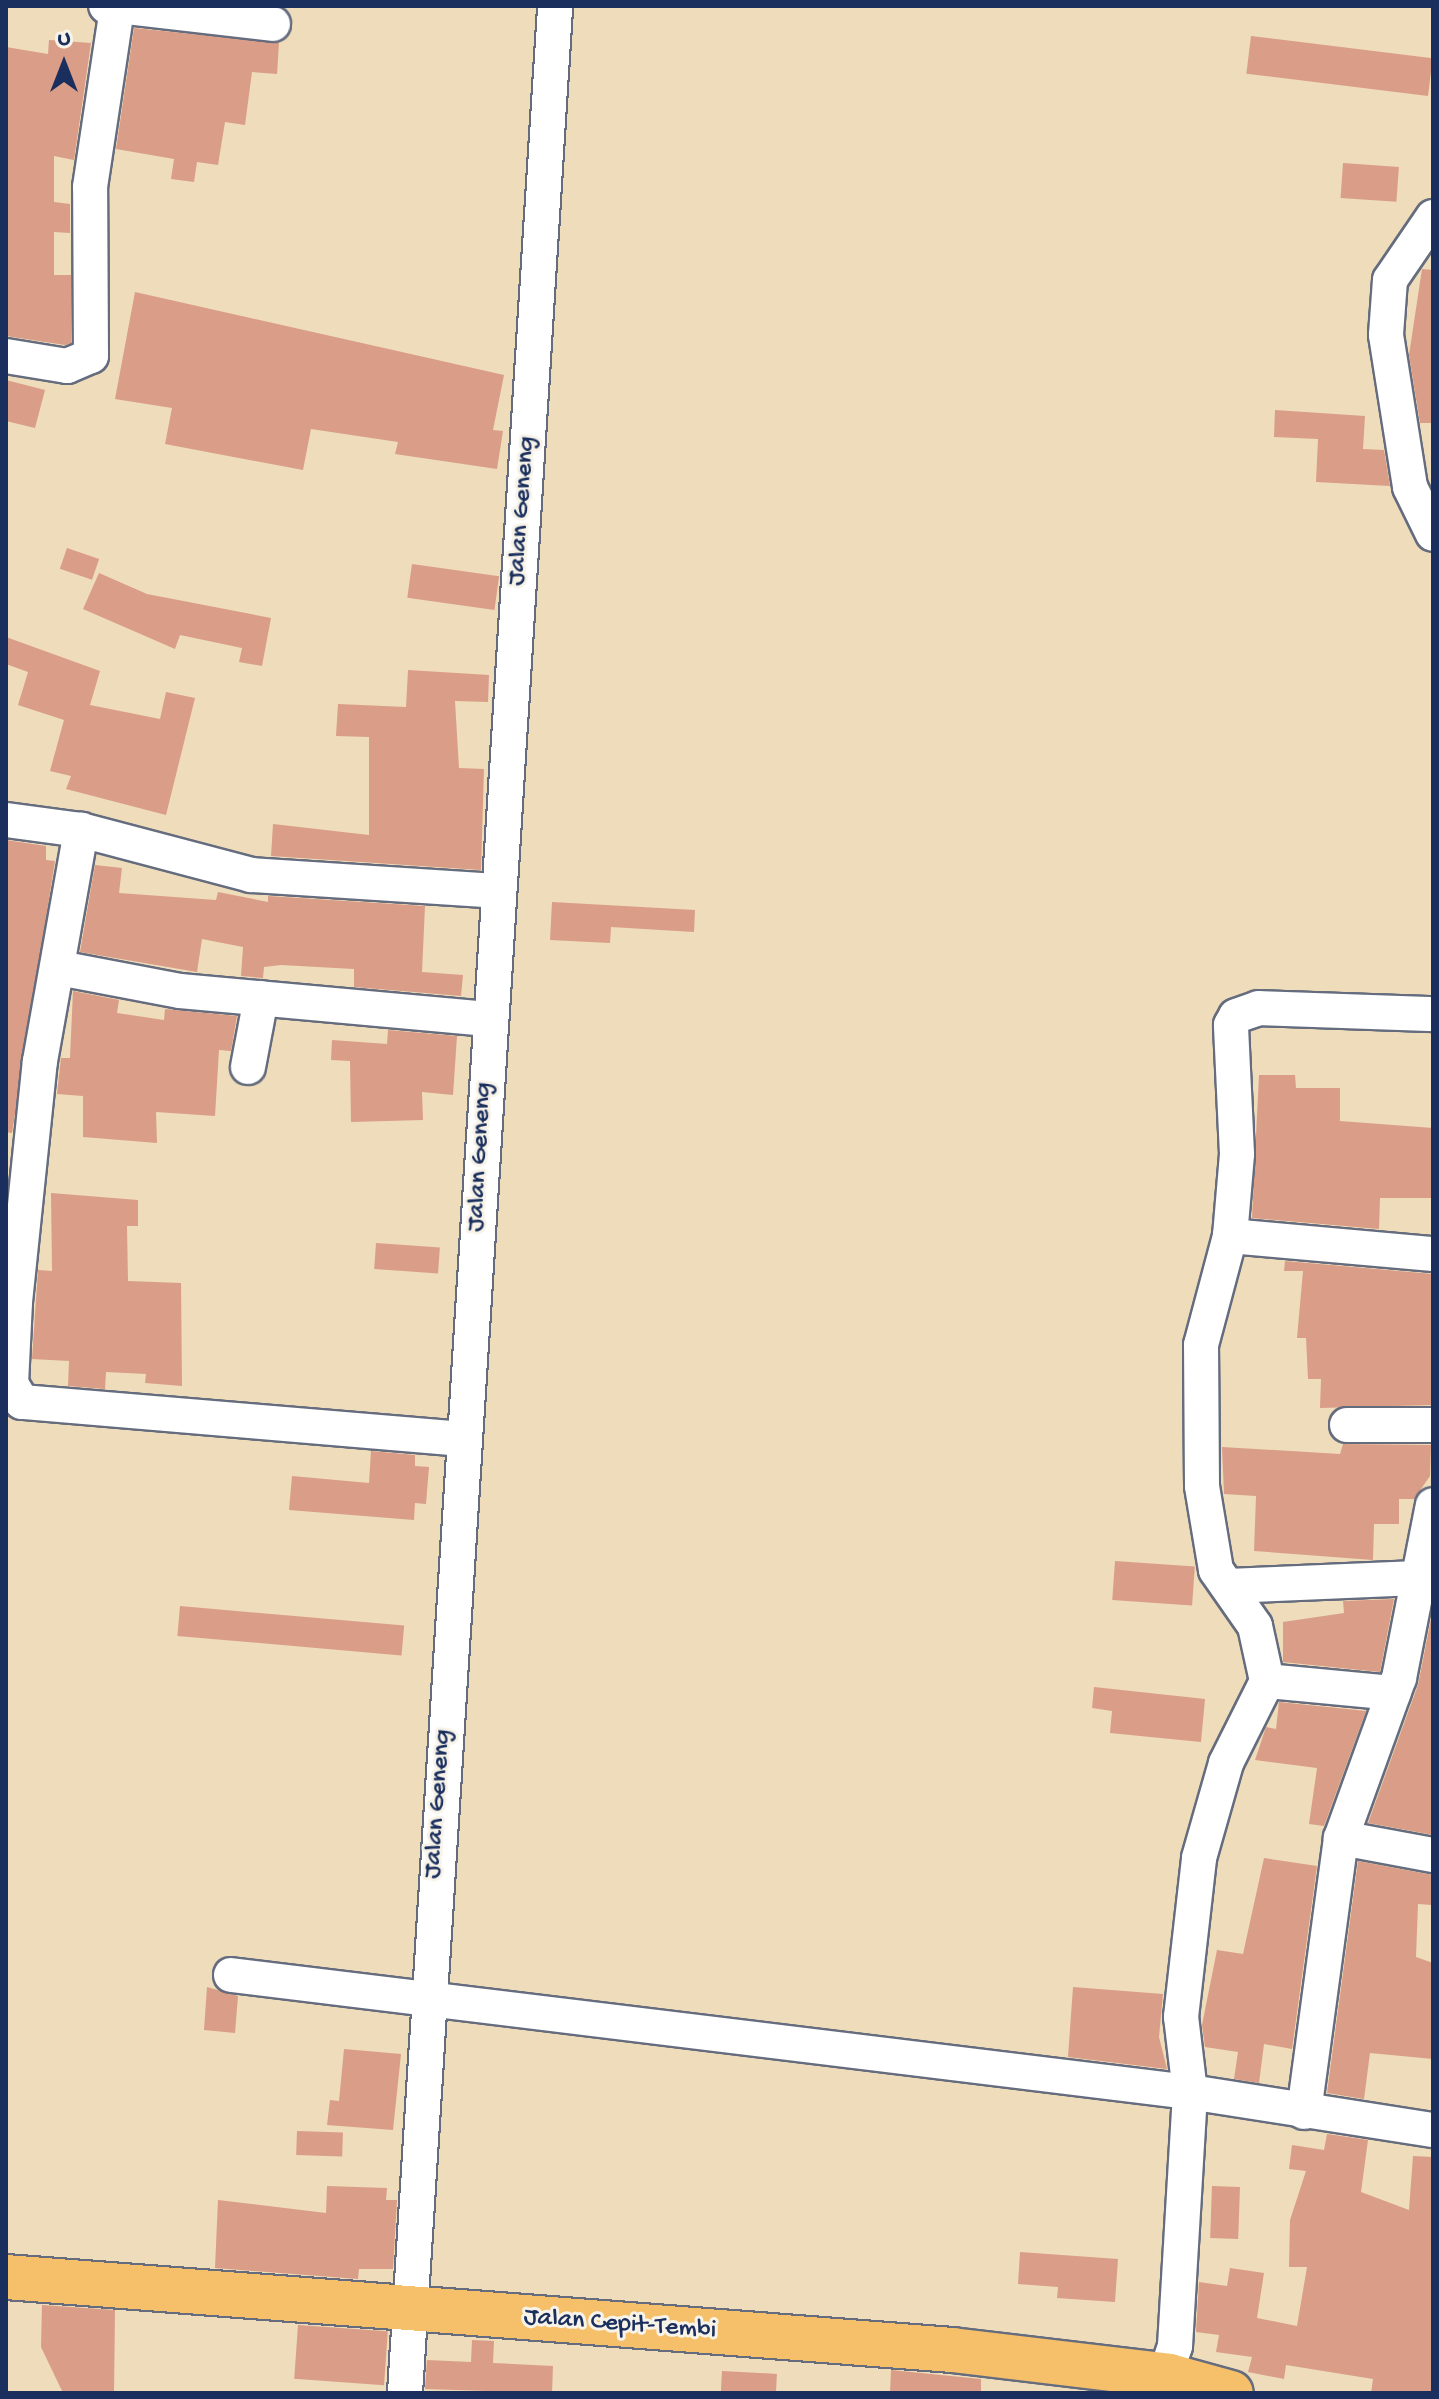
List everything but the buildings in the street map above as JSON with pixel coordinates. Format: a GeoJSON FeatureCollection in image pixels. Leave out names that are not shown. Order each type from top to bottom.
{"type":"FeatureCollection","features":[{"type":"Feature","properties":{"kind":"main road","name":"Jalan Cepit-Tembi"},"geometry":{"type":"LineString","coordinates":[[6,2277],[952,2350],[1231,2393]]}},
{"type":"Feature","properties":{"kind":"street","name":"Jalan Geneng"},"geometry":{"type":"LineString","coordinates":[[405,2393],[412,2309],[426,1998],[555,6]]}},
{"type":"Feature","properties":{"kind":"street"},"geometry":{"type":"LineString","coordinates":[[6,356],[67,366],[91,356],[90,187],[114,7],[273,24]]}},
{"type":"Feature","properties":{"kind":"street"},"geometry":{"type":"LineString","coordinates":[[1433,217],[1390,280],[1386,335],[1410,487],[1433,534]]}},
{"type":"Feature","properties":{"kind":"street"},"geometry":{"type":"LineString","coordinates":[[6,820],[81,830],[251,875],[498,891]]}},
{"type":"Feature","properties":{"kind":"street"},"geometry":{"type":"LineString","coordinates":[[81,830],[35,1101],[12,1393],[34,1403],[463,1439]]}},
{"type":"Feature","properties":{"kind":"street"},"geometry":{"type":"LineString","coordinates":[[59,968],[261,998],[488,1019]]}},
{"type":"Feature","properties":{"kind":"street"},"geometry":{"type":"LineString","coordinates":[[248,1067],[261,998]]}},
{"type":"Feature","properties":{"kind":"street"},"geometry":{"type":"LineString","coordinates":[[1164,2385],[1190,2092],[1181,2017],[1199,1858],[1226,1763],[1267,1681],[1255,1626],[1228,1586],[1210,1547],[1199,1399],[1201,1345],[1230,1236],[1236,1016],[1259,1008],[1433,1014]]}},
{"type":"Feature","properties":{"kind":"street"},"geometry":{"type":"LineString","coordinates":[[1230,1236],[1433,1254]]}},
{"type":"Feature","properties":{"kind":"street"},"geometry":{"type":"LineString","coordinates":[[1347,1425],[1433,1425]]}},
{"type":"Feature","properties":{"kind":"street"},"geometry":{"type":"LineString","coordinates":[[1304,2112],[1341,1838],[1393,1693],[1433,1505]]}},
{"type":"Feature","properties":{"kind":"street"},"geometry":{"type":"LineString","coordinates":[[1228,1586],[1418,1578]]}},
{"type":"Feature","properties":{"kind":"street"},"geometry":{"type":"LineString","coordinates":[[1267,1681],[1393,1693]]}},
{"type":"Feature","properties":{"kind":"street"},"geometry":{"type":"LineString","coordinates":[[1341,1838],[1433,1855]]}},
{"type":"Feature","properties":{"kind":"street"},"geometry":{"type":"LineString","coordinates":[[231,1975],[1190,2092],[1433,2130]]}}]}
